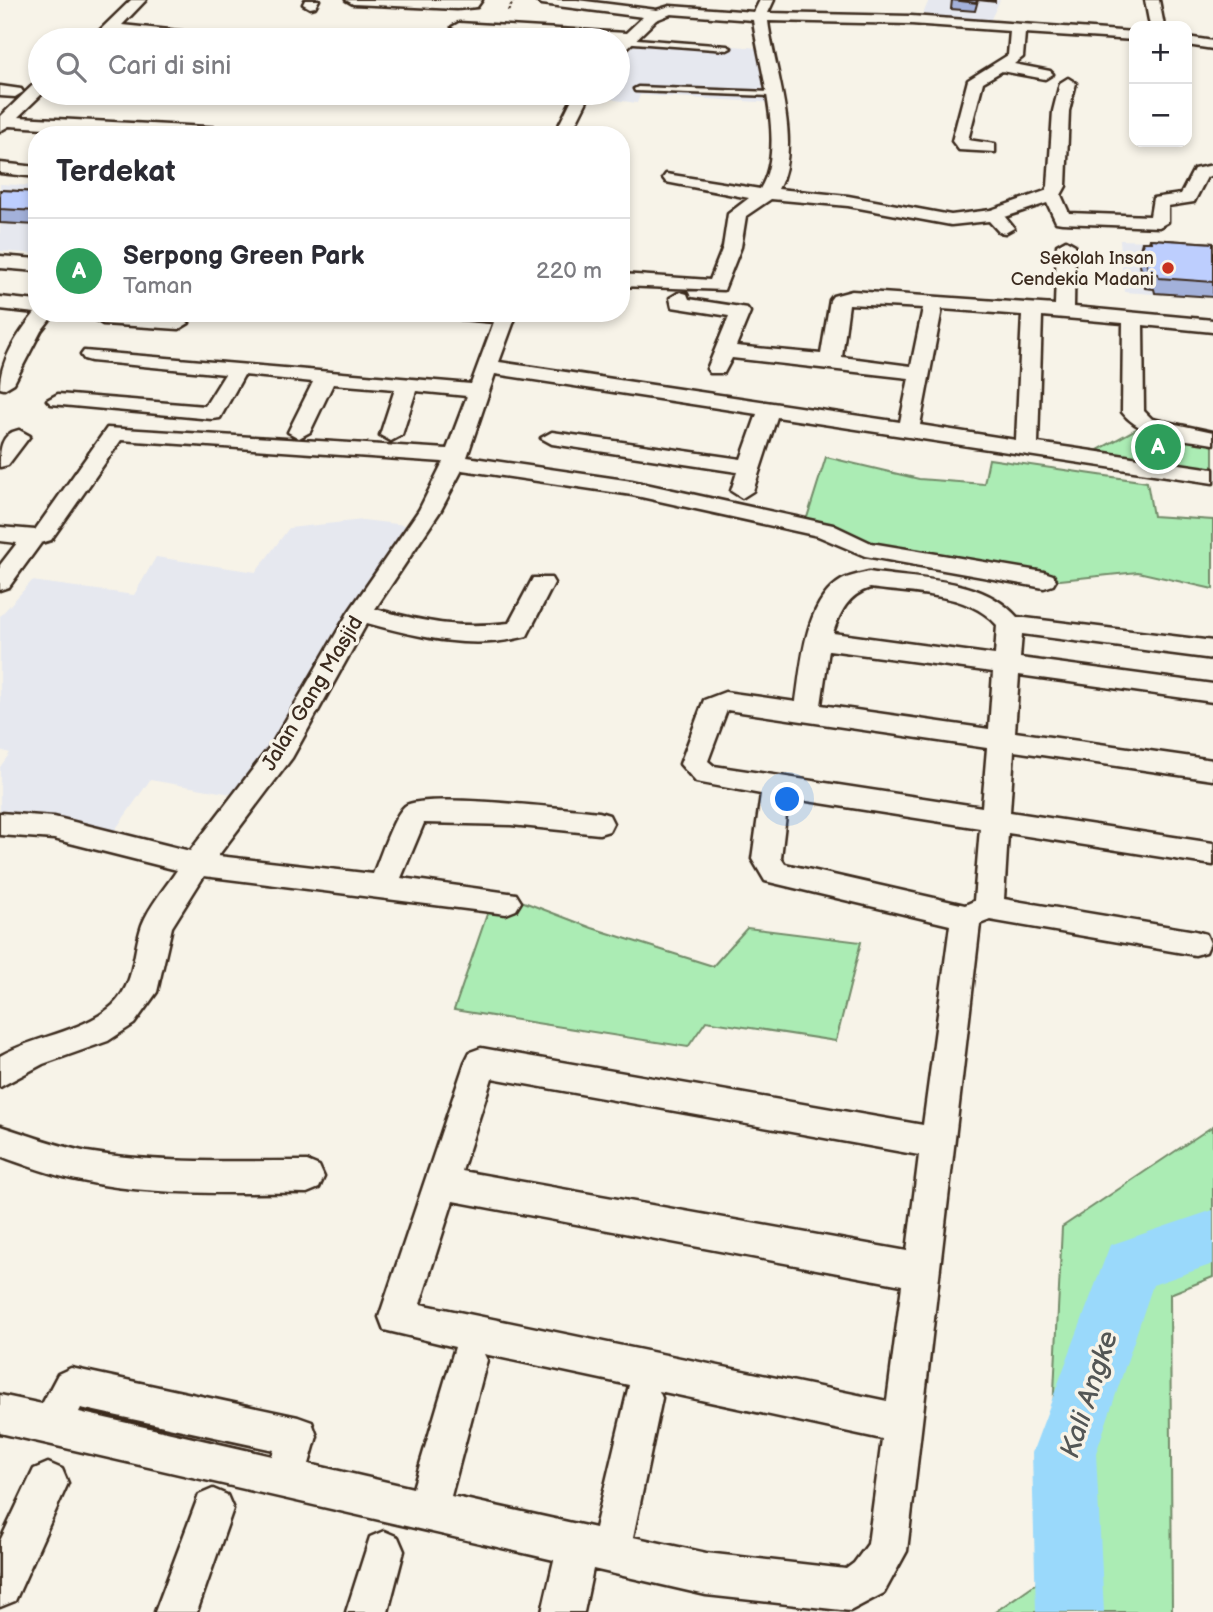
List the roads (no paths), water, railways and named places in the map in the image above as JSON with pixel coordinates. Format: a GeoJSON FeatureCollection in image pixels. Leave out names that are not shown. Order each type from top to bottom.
{"type":"FeatureCollection","features":[{"type":"Feature","properties":{"kind":"street"},"geometry":{"type":"LineString","coordinates":[[110,28],[139,0]]}},
{"type":"Feature","properties":{"kind":"street"},"geometry":{"type":"LineString","coordinates":[[353,0],[457,5],[472,4],[475,0]]}},
{"type":"Feature","properties":{"kind":"street"},"geometry":{"type":"LineString","coordinates":[[542,0],[647,15]]}},
{"type":"Feature","properties":{"kind":"street"},"geometry":{"type":"LineString","coordinates":[[622,0],[647,15]]}},
{"type":"Feature","properties":{"kind":"street"},"geometry":{"type":"LineString","coordinates":[[1152,0],[1156,21]]}},
{"type":"Feature","properties":{"kind":"street"},"geometry":{"type":"LineString","coordinates":[[576,8],[573,11],[578,13],[647,15],[670,10],[764,8],[810,20],[911,20],[1129,36]]}},
{"type":"Feature","properties":{"kind":"street"},"geometry":{"type":"LineString","coordinates":[[630,281],[712,288],[721,283],[737,214],[765,194],[777,176],[781,138],[771,94],[764,8]]}},
{"type":"Feature","properties":{"kind":"street"},"geometry":{"type":"LineString","coordinates":[[630,34],[647,15]]}},
{"type":"Feature","properties":{"kind":"street"},"geometry":{"type":"LineString","coordinates":[[459,27],[470,28]]}},
{"type":"Feature","properties":{"kind":"street"},"geometry":{"type":"LineString","coordinates":[[989,148],[965,146],[960,141],[976,80],[1015,57],[1018,27]]}},
{"type":"Feature","properties":{"kind":"street"},"geometry":{"type":"LineString","coordinates":[[1192,42],[1213,45]]}},
{"type":"Feature","properties":{"kind":"street"},"geometry":{"type":"LineString","coordinates":[[1000,66],[1045,74]]}},
{"type":"Feature","properties":{"kind":"street"},"geometry":{"type":"LineString","coordinates":[[1068,83],[1061,111],[1058,179],[1052,195],[1062,218],[1159,222],[1159,202],[1188,198],[1200,173],[1213,170]]}},
{"type":"Feature","properties":{"kind":"street"},"geometry":{"type":"LineString","coordinates":[[2,124],[28,99]]}},
{"type":"Feature","properties":{"kind":"street"},"geometry":{"type":"LineString","coordinates":[[565,126],[573,105]]}},
{"type":"Feature","properties":{"kind":"street"},"geometry":{"type":"LineString","coordinates":[[2,124],[49,126]]}},
{"type":"Feature","properties":{"kind":"street"},"geometry":{"type":"LineString","coordinates":[[0,168],[28,171]]}},
{"type":"Feature","properties":{"kind":"street"},"geometry":{"type":"LineString","coordinates":[[672,178],[765,194],[848,201],[951,220],[994,215],[1052,195]]}},
{"type":"Feature","properties":{"kind":"street"},"geometry":{"type":"LineString","coordinates":[[994,215],[1007,230]]}},
{"type":"Feature","properties":{"kind":"street"},"geometry":{"type":"LineString","coordinates":[[1064,312],[1066,245]]}},
{"type":"Feature","properties":{"kind":"street"},"geometry":{"type":"LineString","coordinates":[[0,262],[28,264]]}},
{"type":"Feature","properties":{"kind":"street"},"geometry":{"type":"LineString","coordinates":[[684,286],[679,303],[740,312],[717,369]]}},
{"type":"Feature","properties":{"kind":"street"},"geometry":{"type":"LineString","coordinates":[[834,361],[831,356],[841,300],[852,297],[1213,326]]}},
{"type":"Feature","properties":{"kind":"street"},"geometry":{"type":"LineString","coordinates":[[909,429],[934,302]]}},
{"type":"Feature","properties":{"kind":"street"},"geometry":{"type":"LineString","coordinates":[[0,303],[28,306]]}},
{"type":"Feature","properties":{"kind":"street"},"geometry":{"type":"LineString","coordinates":[[1027,447],[1032,310]]}},
{"type":"Feature","properties":{"kind":"street"},"geometry":{"type":"LineString","coordinates":[[1133,318],[1133,412],[1137,419],[1144,424],[1213,438]]}},
{"type":"Feature","properties":{"kind":"street"},"geometry":{"type":"LineString","coordinates":[[4,383],[38,322]]}},
{"type":"Feature","properties":{"kind":"street"},"geometry":{"type":"LineString","coordinates":[[158,360],[179,322]]}},
{"type":"Feature","properties":{"kind":"street","name":"Jalan Gang Masjid"},"geometry":{"type":"LineString","coordinates":[[0,1073],[32,1055],[97,1031],[123,1015],[141,992],[149,969],[157,925],[196,864],[282,751],[360,613],[430,510],[456,459],[505,322]]}},
{"type":"Feature","properties":{"kind":"street"},"geometry":{"type":"LineString","coordinates":[[733,352],[834,361],[842,365],[919,373]]}},
{"type":"Feature","properties":{"kind":"street"},"geometry":{"type":"LineString","coordinates":[[91,355],[407,386],[485,379],[769,409],[1213,476]]}},
{"type":"Feature","properties":{"kind":"street"},"geometry":{"type":"LineString","coordinates":[[58,400],[212,413],[237,370]]}},
{"type":"Feature","properties":{"kind":"street"},"geometry":{"type":"LineString","coordinates":[[299,432],[326,377]]}},
{"type":"Feature","properties":{"kind":"street"},"geometry":{"type":"LineString","coordinates":[[391,435],[407,386]]}},
{"type":"Feature","properties":{"kind":"street"},"geometry":{"type":"LineString","coordinates":[[742,491],[769,409]]}},
{"type":"Feature","properties":{"kind":"street"},"geometry":{"type":"LineString","coordinates":[[0,534],[33,538],[43,535],[115,433],[456,459],[632,488],[825,530],[865,549],[1044,580]]}},
{"type":"Feature","properties":{"kind":"street"},"geometry":{"type":"LineString","coordinates":[[0,460],[19,436]]}},
{"type":"Feature","properties":{"kind":"street"},"geometry":{"type":"LineString","coordinates":[[552,438],[750,467]]}},
{"type":"Feature","properties":{"kind":"street"},"geometry":{"type":"LineString","coordinates":[[0,582],[33,538]]}},
{"type":"Feature","properties":{"kind":"street"},"geometry":{"type":"LineString","coordinates":[[807,713],[827,609],[838,593],[856,581],[869,580],[977,597],[995,607],[1010,624],[1213,650]]}},
{"type":"Feature","properties":{"kind":"street"},"geometry":{"type":"LineString","coordinates":[[360,613],[436,633],[474,635],[518,630],[542,583]]}},
{"type":"Feature","properties":{"kind":"street"},"geometry":{"type":"LineString","coordinates":[[0,1414],[52,1425],[71,1387],[298,1436],[285,1479],[706,1574],[850,1590],[869,1578],[887,1551],[938,1143],[995,820],[1010,624]]}},
{"type":"Feature","properties":{"kind":"street"},"geometry":{"type":"LineString","coordinates":[[821,640],[1213,693]]}},
{"type":"Feature","properties":{"kind":"street"},"geometry":{"type":"LineString","coordinates":[[1213,770],[725,701],[713,706],[694,764],[706,775],[1213,855]]}},
{"type":"Feature","properties":{"kind":"street"},"geometry":{"type":"LineString","coordinates":[[776,786],[766,859],[775,873],[977,912],[1195,943]]}},
{"type":"Feature","properties":{"kind":"street"},"geometry":{"type":"LineString","coordinates":[[381,889],[412,817],[417,812],[511,814],[599,823]]}},
{"type":"Feature","properties":{"kind":"street"},"geometry":{"type":"LineString","coordinates":[[0,824],[54,828],[196,864],[381,889],[506,902]]}},
{"type":"Feature","properties":{"kind":"street"},"geometry":{"type":"LineString","coordinates":[[903,1424],[397,1317],[481,1062],[938,1143]]}},
{"type":"Feature","properties":{"kind":"street"},"geometry":{"type":"LineString","coordinates":[[0,1141],[86,1167],[122,1172],[307,1177]]}},
{"type":"Feature","properties":{"kind":"street"},"geometry":{"type":"LineString","coordinates":[[442,1183],[922,1271]]}},
{"type":"Feature","properties":{"kind":"street"},"geometry":{"type":"LineString","coordinates":[[427,1511],[468,1360]]}},
{"type":"Feature","properties":{"kind":"street"},"geometry":{"type":"LineString","coordinates":[[563,1612],[594,1549],[643,1398]]}},
{"type":"Feature","properties":{"kind":"street"},"geometry":{"type":"LineString","coordinates":[[0,1586],[48,1483]]}},
{"type":"Feature","properties":{"kind":"street"},"geometry":{"type":"LineString","coordinates":[[176,1612],[214,1509]]}},
{"type":"Feature","properties":{"kind":"street"},"geometry":{"type":"LineString","coordinates":[[367,1612],[384,1551]]}},
{"type":"Feature","properties":{"kind":"lane"},"geometry":{"type":"LineString","coordinates":[[630,42],[727,48]]}},
{"type":"Feature","properties":{"kind":"lane"},"geometry":{"type":"LineString","coordinates":[[638,89],[771,94]]}},
{"type":"Feature","properties":{"kind":"waterway","name":"Kali Angke"},"geometry":{"type":"LineString","coordinates":[[1070,1612],[1064,1453],[1131,1265],[1213,1237]]}},
{"type":"Feature","properties":{"kind":"place","name":"Sekolah Insan Cendekia Madani"},"geometry":{"type":"Point","coordinates":[1168,268]}},
{"type":"Feature","properties":{"kind":"place","name":"Serpong Green Park"},"geometry":{"type":"Point","coordinates":[1158,447]}}]}
